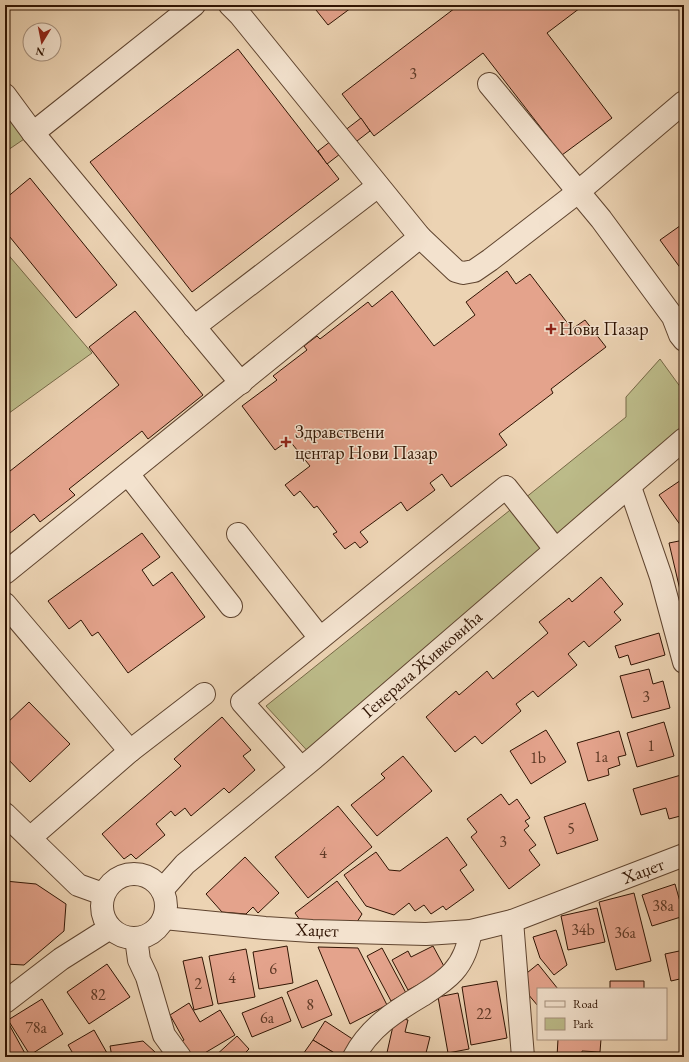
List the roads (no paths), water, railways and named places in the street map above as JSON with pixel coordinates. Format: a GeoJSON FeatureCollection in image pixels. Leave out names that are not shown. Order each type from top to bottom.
{"type":"FeatureCollection","features":[{"type":"Feature","properties":{"kind":"street"},"geometry":{"type":"LineString","coordinates":[[33,133],[194,5]]}},
{"type":"Feature","properties":{"kind":"street"},"geometry":{"type":"LineString","coordinates":[[230,5],[240,15],[420,237],[456,271],[463,273],[474,271],[578,192],[684,102]]}},
{"type":"Feature","properties":{"kind":"street"},"geometry":{"type":"LineString","coordinates":[[489,84],[678,313],[680,335],[684,340]]}},
{"type":"Feature","properties":{"kind":"street"},"geometry":{"type":"LineString","coordinates":[[5,96],[33,133],[241,383]]}},
{"type":"Feature","properties":{"kind":"street"},"geometry":{"type":"LineString","coordinates":[[194,327],[378,186]]}},
{"type":"Feature","properties":{"kind":"street"},"geometry":{"type":"LineString","coordinates":[[5,573],[420,237]]}},
{"type":"Feature","properties":{"kind":"street","name":"Генерала Живковића"},"geometry":{"type":"LineString","coordinates":[[162,890],[185,864],[630,487],[684,439]]}},
{"type":"Feature","properties":{"kind":"street"},"geometry":{"type":"LineString","coordinates":[[128,474],[231,606]]}},
{"type":"Feature","properties":{"kind":"street"},"geometry":{"type":"LineString","coordinates":[[300,768],[242,702],[506,487],[555,549]]}},
{"type":"Feature","properties":{"kind":"street"},"geometry":{"type":"LineString","coordinates":[[630,487],[661,577],[684,662]]}},
{"type":"Feature","properties":{"kind":"street"},"geometry":{"type":"LineString","coordinates":[[238,534],[320,638]]}},
{"type":"Feature","properties":{"kind":"street"},"geometry":{"type":"LineString","coordinates":[[5,604],[130,751]]}},
{"type":"Feature","properties":{"kind":"street"},"geometry":{"type":"LineString","coordinates":[[30,838],[130,751],[204,694]]}},
{"type":"Feature","properties":{"kind":"street"},"geometry":{"type":"LineString","coordinates":[[5,814],[78,885],[104,894]]}},
{"type":"Feature","properties":{"kind":"street","name":"Хаџет"},"geometry":{"type":"LineString","coordinates":[[164,918],[265,928],[312,930],[426,934],[471,931],[512,921],[684,856]]}},
{"type":"Feature","properties":{"kind":"street"},"geometry":{"type":"LineString","coordinates":[[132,873],[146,876],[158,884],[162,890],[165,896],[166,904],[164,918],[156,930],[150,934],[136,938],[122,936],[110,928],[106,922],[101,908],[104,894],[112,882],[124,875],[132,873]]}},
{"type":"Feature","properties":{"kind":"street"},"geometry":{"type":"LineString","coordinates":[[512,921],[523,1057]]}},
{"type":"Feature","properties":{"kind":"street"},"geometry":{"type":"LineString","coordinates":[[5,1002],[61,959],[110,928]]}},
{"type":"Feature","properties":{"kind":"street"},"geometry":{"type":"LineString","coordinates":[[354,1057],[378,1024],[440,984],[453,973],[463,958],[468,946],[471,931]]}},
{"type":"Feature","properties":{"kind":"street"},"geometry":{"type":"LineString","coordinates":[[136,938],[139,960],[147,977],[164,1035],[176,1055]]}},
{"type":"Feature","properties":{"kind":"place","name":"Нови Пазар"},"geometry":{"type":"Point","coordinates":[551,329]}},
{"type":"Feature","properties":{"kind":"place","name":"Здравствени центар Нови Пазар"},"geometry":{"type":"Point","coordinates":[286,442]}}]}
